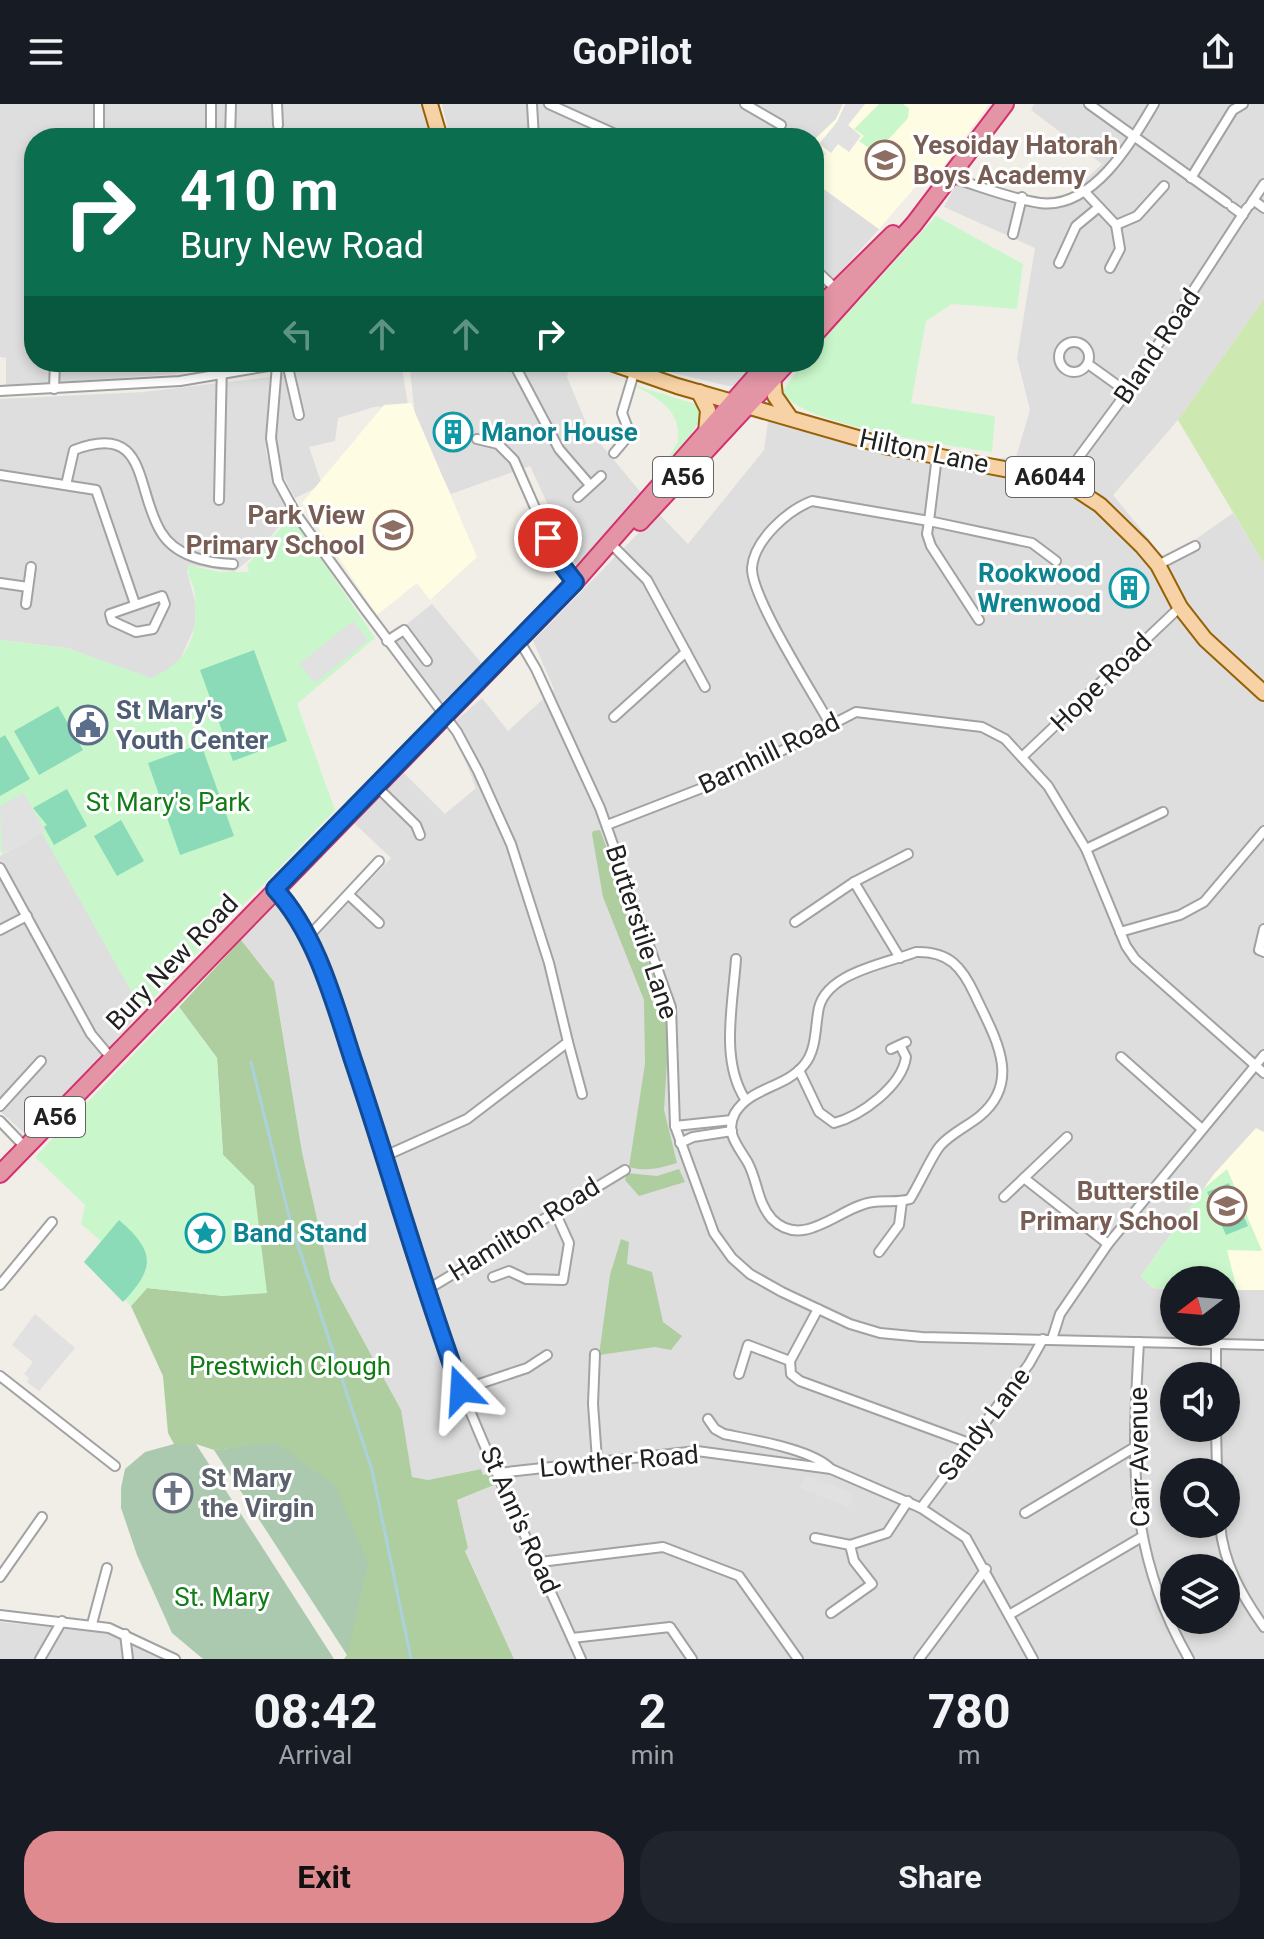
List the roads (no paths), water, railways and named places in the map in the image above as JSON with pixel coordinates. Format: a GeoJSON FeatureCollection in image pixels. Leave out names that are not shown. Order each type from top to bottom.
{"type":"FeatureCollection","features":[{"type":"Feature","properties":{"kind":"highway"},"geometry":{"type":"LineString","coordinates":[[824,320],[841,294],[907,220],[921,212],[952,178],[1005,104]]}},
{"type":"Feature","properties":{"kind":"highway"},"geometry":{"type":"LineString","coordinates":[[824,305],[841,294]]}},
{"type":"Feature","properties":{"kind":"highway","name":"Bury New Road"},"geometry":{"type":"LineString","coordinates":[[612,543],[622,541],[768,372]]}},
{"type":"Feature","properties":{"kind":"highway","name":"Bury New Road"},"geometry":{"type":"LineString","coordinates":[[0,1174],[575,582],[705,434],[740,403]]}},
{"type":"Feature","properties":{"kind":"main road"},"geometry":{"type":"LineString","coordinates":[[430,104],[437,128]]}},
{"type":"Feature","properties":{"kind":"main road","name":"A6044"},"geometry":{"type":"LineString","coordinates":[[635,372],[740,403]]}},
{"type":"Feature","properties":{"kind":"main road"},"geometry":{"type":"LineString","coordinates":[[770,372],[776,399],[790,417]]}},
{"type":"Feature","properties":{"kind":"main road"},"geometry":{"type":"LineString","coordinates":[[699,392],[708,410],[705,434]]}},
{"type":"Feature","properties":{"kind":"main road","name":"Hilton Lane"},"geometry":{"type":"LineString","coordinates":[[740,403],[889,447],[1062,480],[1100,505],[1158,565],[1180,607],[1205,639],[1264,693]]}},
{"type":"Feature","properties":{"kind":"street"},"geometry":{"type":"LineString","coordinates":[[99,104],[99,128]]}},
{"type":"Feature","properties":{"kind":"street"},"geometry":{"type":"LineString","coordinates":[[211,104],[211,128]]}},
{"type":"Feature","properties":{"kind":"street"},"geometry":{"type":"LineString","coordinates":[[230,128],[231,104]]}},
{"type":"Feature","properties":{"kind":"street"},"geometry":{"type":"LineString","coordinates":[[277,104],[278,125]]}},
{"type":"Feature","properties":{"kind":"street"},"geometry":{"type":"LineString","coordinates":[[532,104],[533,128]]}},
{"type":"Feature","properties":{"kind":"street"},"geometry":{"type":"LineString","coordinates":[[549,104],[601,128]]}},
{"type":"Feature","properties":{"kind":"street"},"geometry":{"type":"LineString","coordinates":[[745,104],[781,125]]}},
{"type":"Feature","properties":{"kind":"street"},"geometry":{"type":"LineString","coordinates":[[1089,104],[1230,205],[1264,208]]}},
{"type":"Feature","properties":{"kind":"street"},"geometry":{"type":"LineString","coordinates":[[952,178],[1041,204],[1070,201],[1084,191],[1135,136],[1154,104]]}},
{"type":"Feature","properties":{"kind":"street"},"geometry":{"type":"LineString","coordinates":[[1191,178],[1233,110],[1243,104]]}},
{"type":"Feature","properties":{"kind":"street","name":"Bland Road"},"geometry":{"type":"LineString","coordinates":[[1062,480],[1127,392],[1264,184]]}},
{"type":"Feature","properties":{"kind":"street"},"geometry":{"type":"LineString","coordinates":[[1116,225],[1137,216],[1164,186]]}},
{"type":"Feature","properties":{"kind":"street"},"geometry":{"type":"LineString","coordinates":[[1084,191],[1116,225],[1120,249],[1110,268]]}},
{"type":"Feature","properties":{"kind":"street"},"geometry":{"type":"LineString","coordinates":[[1013,234],[1022,197]]}},
{"type":"Feature","properties":{"kind":"street"},"geometry":{"type":"LineString","coordinates":[[1059,263],[1076,226],[1099,207]]}},
{"type":"Feature","properties":{"kind":"street"},"geometry":{"type":"LineString","coordinates":[[824,278],[841,294]]}},
{"type":"Feature","properties":{"kind":"street"},"geometry":{"type":"LineString","coordinates":[[1088,364],[1127,392]]}},
{"type":"Feature","properties":{"kind":"street"},"geometry":{"type":"LineString","coordinates":[[54,389],[55,372]]}},
{"type":"Feature","properties":{"kind":"street"},"geometry":{"type":"LineString","coordinates":[[0,391],[180,381],[207,372]]}},
{"type":"Feature","properties":{"kind":"street"},"geometry":{"type":"LineString","coordinates":[[219,500],[222,372]]}},
{"type":"Feature","properties":{"kind":"street"},"geometry":{"type":"LineString","coordinates":[[283,372],[271,438],[278,481],[296,514],[387,641],[445,715],[478,771],[511,844],[549,963],[582,1094]]}},
{"type":"Feature","properties":{"kind":"street"},"geometry":{"type":"LineString","coordinates":[[287,372],[299,415]]}},
{"type":"Feature","properties":{"kind":"street"},"geometry":{"type":"LineString","coordinates":[[518,372],[559,449],[590,485]]}},
{"type":"Feature","properties":{"kind":"street"},"geometry":{"type":"LineString","coordinates":[[614,453],[630,434],[622,413],[640,374]]}},
{"type":"Feature","properties":{"kind":"street"},"geometry":{"type":"LineString","coordinates":[[489,430],[491,441]]}},
{"type":"Feature","properties":{"kind":"street"},"geometry":{"type":"LineString","coordinates":[[477,439],[491,441],[520,462],[558,560],[575,582]]}},
{"type":"Feature","properties":{"kind":"street"},"geometry":{"type":"LineString","coordinates":[[66,485],[74,450],[92,443],[117,444],[132,455],[161,532],[192,557],[233,564]]}},
{"type":"Feature","properties":{"kind":"street"},"geometry":{"type":"LineString","coordinates":[[937,456],[927,534],[931,546],[979,620]]}},
{"type":"Feature","properties":{"kind":"street"},"geometry":{"type":"LineString","coordinates":[[0,475],[96,490],[135,604]]}},
{"type":"Feature","properties":{"kind":"street"},"geometry":{"type":"LineString","coordinates":[[578,497],[601,476]]}},
{"type":"Feature","properties":{"kind":"street"},"geometry":{"type":"LineString","coordinates":[[830,724],[755,586],[754,555],[762,541],[797,508],[812,501],[929,521],[1032,543],[1056,561]]}},
{"type":"Feature","properties":{"kind":"street"},"geometry":{"type":"LineString","coordinates":[[612,543],[647,580],[705,687]]}},
{"type":"Feature","properties":{"kind":"street"},"geometry":{"type":"LineString","coordinates":[[1158,565],[1195,546]]}},
{"type":"Feature","properties":{"kind":"street"},"geometry":{"type":"LineString","coordinates":[[26,604],[31,567]]}},
{"type":"Feature","properties":{"kind":"street"},"geometry":{"type":"LineString","coordinates":[[0,583],[28,587]]}},
{"type":"Feature","properties":{"kind":"street"},"geometry":{"type":"LineString","coordinates":[[162,596],[165,604],[153,629],[136,632],[112,621],[110,614],[135,604],[162,596]]}},
{"type":"Feature","properties":{"kind":"street","name":"Hope Road"},"geometry":{"type":"LineString","coordinates":[[1022,757],[1180,607]]}},
{"type":"Feature","properties":{"kind":"street"},"geometry":{"type":"LineString","coordinates":[[387,641],[404,630],[427,661]]}},
{"type":"Feature","properties":{"kind":"street","name":"Butterstile Lane"},"geometry":{"type":"LineString","coordinates":[[518,639],[536,669],[607,825],[671,1007],[675,1126],[714,1233],[732,1258],[750,1274],[818,1309],[880,1333],[922,1337],[1160,1342]]}},
{"type":"Feature","properties":{"kind":"street"},"geometry":{"type":"LineString","coordinates":[[614,717],[686,652]]}},
{"type":"Feature","properties":{"kind":"street","name":"Barnhill Road"},"geometry":{"type":"LineString","coordinates":[[607,825],[733,776],[830,724],[860,712],[982,727],[1005,739],[1048,786],[1086,849],[1120,932],[1135,959],[1264,1073]]}},
{"type":"Feature","properties":{"kind":"street"},"geometry":{"type":"LineString","coordinates":[[376,786],[416,825],[420,835]]}},
{"type":"Feature","properties":{"kind":"street"},"geometry":{"type":"LineString","coordinates":[[1086,849],[1163,812]]}},
{"type":"Feature","properties":{"kind":"street"},"geometry":{"type":"LineString","coordinates":[[1120,932],[1180,915],[1204,902],[1264,831]]}},
{"type":"Feature","properties":{"kind":"street"},"geometry":{"type":"LineString","coordinates":[[795,922],[854,882],[908,854]]}},
{"type":"Feature","properties":{"kind":"street"},"geometry":{"type":"LineString","coordinates":[[308,937],[379,861]]}},
{"type":"Feature","properties":{"kind":"street"},"geometry":{"type":"LineString","coordinates":[[0,868],[91,1034],[112,1059]]}},
{"type":"Feature","properties":{"kind":"street"},"geometry":{"type":"LineString","coordinates":[[854,882],[900,958]]}},
{"type":"Feature","properties":{"kind":"street","name":"St Ann's Road"},"geometry":{"type":"LineString","coordinates":[[275,889],[308,937],[385,1156],[425,1291],[461,1390],[581,1659]]}},
{"type":"Feature","properties":{"kind":"street"},"geometry":{"type":"LineString","coordinates":[[349,895],[379,923]]}},
{"type":"Feature","properties":{"kind":"street"},"geometry":{"type":"LineString","coordinates":[[0,930],[27,916]]}},
{"type":"Feature","properties":{"kind":"street"},"geometry":{"type":"LineString","coordinates":[[1262,951],[1264,929]]}},
{"type":"Feature","properties":{"kind":"street"},"geometry":{"type":"LineString","coordinates":[[931,952],[953,960],[965,975],[1002,1053],[1005,1074],[996,1101],[940,1146],[910,1199],[873,1202],[806,1230],[786,1228],[771,1217],[759,1199],[751,1171],[732,1131],[732,1120],[745,1099],[799,1070],[813,1048],[818,1007],[835,982],[900,958],[931,952]]}},
{"type":"Feature","properties":{"kind":"street"},"geometry":{"type":"LineString","coordinates":[[736,959],[731,1062],[733,1080],[745,1099]]}},
{"type":"Feature","properties":{"kind":"street"},"geometry":{"type":"LineString","coordinates":[[385,1156],[467,1119],[568,1042]]}},
{"type":"Feature","properties":{"kind":"street"},"geometry":{"type":"LineString","coordinates":[[799,1070],[819,1112],[834,1123],[858,1114],[899,1075],[906,1057],[903,1044],[891,1049]]}},
{"type":"Feature","properties":{"kind":"street","name":"Sandy Lane"},"geometry":{"type":"LineString","coordinates":[[921,1508],[1048,1339],[1054,1324],[1108,1244],[1264,1055]]}},
{"type":"Feature","properties":{"kind":"street"},"geometry":{"type":"LineString","coordinates":[[1121,1057],[1202,1129]]}},
{"type":"Feature","properties":{"kind":"street"},"geometry":{"type":"LineString","coordinates":[[0,1106],[41,1061]]}},
{"type":"Feature","properties":{"kind":"street"},"geometry":{"type":"LineString","coordinates":[[675,1126],[732,1120]]}},
{"type":"Feature","properties":{"kind":"street"},"geometry":{"type":"LineString","coordinates":[[0,1121],[25,1147]]}},
{"type":"Feature","properties":{"kind":"street"},"geometry":{"type":"LineString","coordinates":[[680,1143],[693,1137],[732,1131]]}},
{"type":"Feature","properties":{"kind":"street"},"geometry":{"type":"LineString","coordinates":[[1004,1197],[1067,1137]]}},
{"type":"Feature","properties":{"kind":"street","name":"Hamilton Road"},"geometry":{"type":"LineString","coordinates":[[425,1291],[625,1170]]}},
{"type":"Feature","properties":{"kind":"street"},"geometry":{"type":"LineString","coordinates":[[1024,1178],[1108,1244]]}},
{"type":"Feature","properties":{"kind":"street"},"geometry":{"type":"LineString","coordinates":[[879,1252],[899,1225],[902,1201]]}},
{"type":"Feature","properties":{"kind":"street"},"geometry":{"type":"LineString","coordinates":[[493,1277],[509,1271],[526,1279],[563,1280],[569,1243],[555,1212]]}},
{"type":"Feature","properties":{"kind":"street"},"geometry":{"type":"LineString","coordinates":[[0,1285],[52,1222]]}},
{"type":"Feature","properties":{"kind":"street"},"geometry":{"type":"LineString","coordinates":[[818,1309],[790,1361],[791,1374],[800,1381],[969,1443]]}},
{"type":"Feature","properties":{"kind":"street","name":"Carr Avenue"},"geometry":{"type":"LineString","coordinates":[[1139,1342],[1135,1447],[1140,1538],[1165,1618],[1189,1659]]}},
{"type":"Feature","properties":{"kind":"street","name":"Butterstile Lane"},"geometry":{"type":"LineString","coordinates":[[1240,1344],[1264,1345]]}},
{"type":"Feature","properties":{"kind":"street"},"geometry":{"type":"LineString","coordinates":[[739,1374],[748,1345],[790,1361]]}},
{"type":"Feature","properties":{"kind":"street"},"geometry":{"type":"LineString","coordinates":[[595,1354],[593,1420],[597,1460]]}},
{"type":"Feature","properties":{"kind":"street"},"geometry":{"type":"LineString","coordinates":[[461,1390],[527,1368],[547,1355]]}},
{"type":"Feature","properties":{"kind":"street"},"geometry":{"type":"LineString","coordinates":[[0,1376],[115,1466]]}},
{"type":"Feature","properties":{"kind":"street"},"geometry":{"type":"LineString","coordinates":[[708,1419],[715,1429],[724,1434],[807,1452],[820,1457],[831,1469]]}},
{"type":"Feature","properties":{"kind":"street"},"geometry":{"type":"LineString","coordinates":[[1025,1513],[1135,1447]]}},
{"type":"Feature","properties":{"kind":"street","name":"Lowther Road"},"geometry":{"type":"LineString","coordinates":[[498,1473],[697,1451],[831,1469],[908,1501],[966,1538],[986,1569],[1033,1659]]}},
{"type":"Feature","properties":{"kind":"street"},"geometry":{"type":"LineString","coordinates":[[815,1538],[850,1545],[887,1533],[908,1501]]}},
{"type":"Feature","properties":{"kind":"street"},"geometry":{"type":"LineString","coordinates":[[0,1577],[42,1517]]}},
{"type":"Feature","properties":{"kind":"street"},"geometry":{"type":"LineString","coordinates":[[1009,1615],[1140,1538]]}},
{"type":"Feature","properties":{"kind":"street"},"geometry":{"type":"LineString","coordinates":[[1223,1538],[1230,1567],[1243,1597],[1264,1627]]}},
{"type":"Feature","properties":{"kind":"street"},"geometry":{"type":"LineString","coordinates":[[831,1613],[872,1584],[854,1561],[850,1545]]}},
{"type":"Feature","properties":{"kind":"street"},"geometry":{"type":"LineString","coordinates":[[540,1562],[663,1547],[739,1576],[798,1659]]}},
{"type":"Feature","properties":{"kind":"street"},"geometry":{"type":"LineString","coordinates":[[92,1624],[107,1568]]}},
{"type":"Feature","properties":{"kind":"street"},"geometry":{"type":"LineString","coordinates":[[919,1659],[986,1569]]}},
{"type":"Feature","properties":{"kind":"street"},"geometry":{"type":"LineString","coordinates":[[0,1615],[92,1624],[125,1634],[175,1659]]}},
{"type":"Feature","properties":{"kind":"street"},"geometry":{"type":"LineString","coordinates":[[40,1659],[62,1621]]}},
{"type":"Feature","properties":{"kind":"street"},"geometry":{"type":"LineString","coordinates":[[572,1638],[670,1627],[692,1659]]}},
{"type":"Feature","properties":{"kind":"street"},"geometry":{"type":"LineString","coordinates":[[125,1634],[128,1659]]}},
{"type":"Feature","properties":{"kind":"waterway"},"geometry":{"type":"LineString","coordinates":[[251,1062],[291,1224],[372,1470],[411,1659]]}},
{"type":"Feature","properties":{"kind":"place","name":"Yesoiday Hatorah Boys Academy"},"geometry":{"type":"Point","coordinates":[885,160]}},
{"type":"Feature","properties":{"kind":"place","name":"Manor House"},"geometry":{"type":"Point","coordinates":[453,432]}},
{"type":"Feature","properties":{"kind":"place","name":"Park View Primary School"},"geometry":{"type":"Point","coordinates":[393,530]}},
{"type":"Feature","properties":{"kind":"place","name":"Rookwood Wrenwood"},"geometry":{"type":"Point","coordinates":[1129,588]}},
{"type":"Feature","properties":{"kind":"place","name":"St Mary's Youth Center"},"geometry":{"type":"Point","coordinates":[88,725]}},
{"type":"Feature","properties":{"kind":"place","name":"Butterstile Primary School"},"geometry":{"type":"Point","coordinates":[1227,1206]}},
{"type":"Feature","properties":{"kind":"place","name":"Band Stand"},"geometry":{"type":"Point","coordinates":[205,1233]}},
{"type":"Feature","properties":{"kind":"place","name":"St Mary the Virgin"},"geometry":{"type":"Point","coordinates":[173,1493]}},
{"type":"Feature","properties":{"kind":"park label","name":"St Mary's Park"},"geometry":{"type":"Point","coordinates":[168,802]}},
{"type":"Feature","properties":{"kind":"park label","name":"Prestwich Clough"},"geometry":{"type":"Point","coordinates":[290,1366]}},
{"type":"Feature","properties":{"kind":"park label","name":"St. Mary"},"geometry":{"type":"Point","coordinates":[222,1597]}}]}
